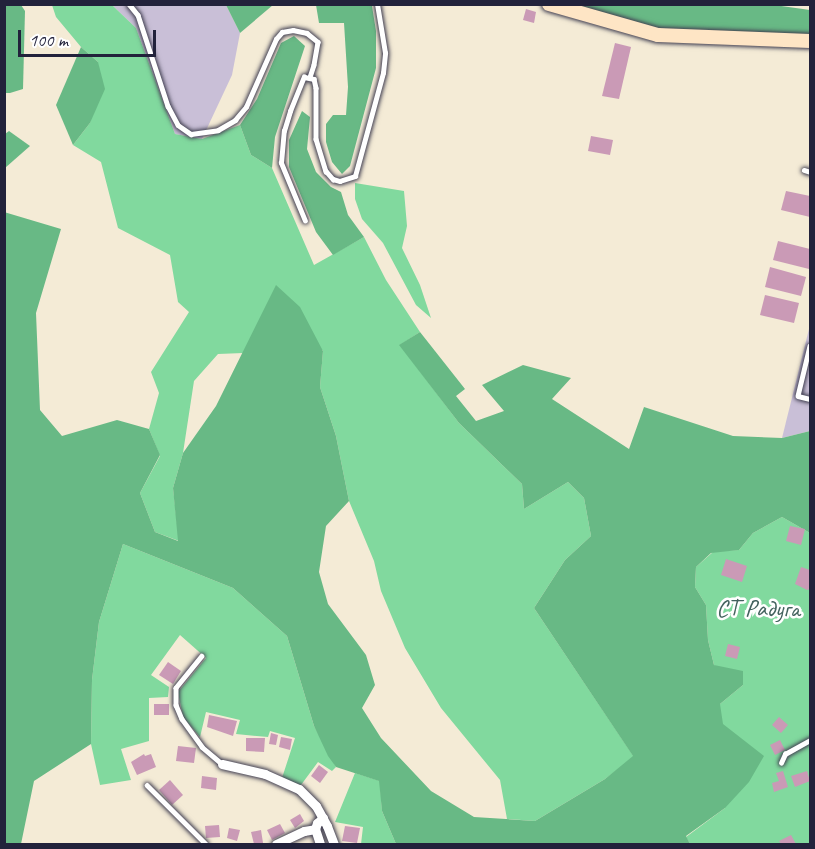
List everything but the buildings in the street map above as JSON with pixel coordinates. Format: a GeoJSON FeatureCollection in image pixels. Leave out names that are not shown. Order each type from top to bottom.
{"type":"FeatureCollection","features":[{"type":"Feature","properties":{"kind":"street"},"geometry":{"type":"LineString","coordinates":[[549,4],[658,35],[810,42]]}},
{"type":"Feature","properties":{"kind":"street"},"geometry":{"type":"LineString","coordinates":[[222,764],[265,774],[299,789],[323,818],[334,844]]}},
{"type":"Feature","properties":{"kind":"street"},"geometry":{"type":"LineString","coordinates":[[320,844],[315,829],[317,823],[323,818]]}},
{"type":"Feature","properties":{"kind":"street"},"geometry":{"type":"LineString","coordinates":[[276,844],[304,831],[315,829]]}},
{"type":"Feature","properties":{"kind":"lane"},"geometry":{"type":"LineString","coordinates":[[129,4],[138,15],[168,106],[178,125],[190,134],[218,130],[235,120],[246,107],[276,39],[282,32],[293,30],[307,33],[318,42],[310,78]]}},
{"type":"Feature","properties":{"kind":"lane"},"geometry":{"type":"LineString","coordinates":[[305,221],[288,185],[281,163],[281,152],[290,111],[304,77],[314,79],[316,139],[326,171],[333,179],[347,180],[356,176],[383,73],[385,53],[377,4]]}},
{"type":"Feature","properties":{"kind":"lane"},"geometry":{"type":"LineString","coordinates":[[810,346],[798,396],[810,399]]}},
{"type":"Feature","properties":{"kind":"lane"},"geometry":{"type":"LineString","coordinates":[[202,656],[176,688],[176,705],[182,719],[202,747],[222,764]]}},
{"type":"Feature","properties":{"kind":"lane"},"geometry":{"type":"LineString","coordinates":[[781,763],[785,754],[810,740]]}},
{"type":"Feature","properties":{"kind":"lane"},"geometry":{"type":"LineString","coordinates":[[147,785],[206,844]]}},
{"type":"Feature","properties":{"kind":"shaded area"},"geometry":{"type":"Polygon","coordinates":[[[112,5],[226,5],[240,33],[232,75],[202,139],[175,134],[136,28],[112,5]]]}},
{"type":"Feature","properties":{"kind":"shaded area"},"geometry":{"type":"Polygon","coordinates":[[[810,325],[810,431],[782,438],[810,325]]]}},
{"type":"Feature","properties":{"kind":"green space"},"geometry":{"type":"Polygon","coordinates":[[[366,4],[372,6],[376,31],[376,68],[350,166],[342,174],[332,162],[326,142],[326,124],[333,115],[346,115],[348,87],[344,23],[319,23],[316,5],[366,4]]]}},
{"type":"Feature","properties":{"kind":"green space"},"geometry":{"type":"Polygon","coordinates":[[[767,4],[810,10],[810,36],[662,31],[568,5],[767,4]]]}},
{"type":"Feature","properties":{"kind":"green space"},"geometry":{"type":"Polygon","coordinates":[[[4,5],[21,5],[25,11],[23,89],[10,93],[5,93],[4,5]]]}},
{"type":"Feature","properties":{"kind":"green space"},"geometry":{"type":"Polygon","coordinates":[[[52,5],[112,5],[136,28],[175,134],[202,139],[240,125],[251,155],[272,168],[314,265],[364,237],[386,280],[420,332],[400,345],[459,423],[522,484],[524,509],[568,482],[584,498],[591,536],[565,560],[534,608],[634,757],[605,779],[535,821],[507,819],[500,780],[441,708],[405,648],[381,591],[374,561],[349,501],[336,436],[320,387],[323,350],[218,354],[194,381],[183,453],[173,488],[179,541],[155,532],[140,493],[160,456],[149,429],[159,393],[151,372],[189,312],[178,302],[170,255],[118,228],[101,162],[73,145],[90,123],[98,62],[81,47],[56,17],[52,5]]]}},
{"type":"Feature","properties":{"kind":"green space"},"geometry":{"type":"Polygon","coordinates":[[[226,5],[273,5],[240,33],[226,5]]]}},
{"type":"Feature","properties":{"kind":"green space"},"geometry":{"type":"Polygon","coordinates":[[[294,36],[305,46],[275,137],[272,168],[251,155],[240,125],[257,99],[281,43],[294,36]]]}},
{"type":"Feature","properties":{"kind":"green space"},"geometry":{"type":"Polygon","coordinates":[[[81,47],[98,62],[105,89],[90,123],[73,145],[56,105],[81,47]]]}},
{"type":"Feature","properties":{"kind":"green space"},"geometry":{"type":"Polygon","coordinates":[[[302,111],[310,117],[307,149],[316,172],[331,187],[341,192],[348,215],[364,237],[333,255],[316,232],[289,167],[289,140],[302,111]]]}},
{"type":"Feature","properties":{"kind":"green space"},"geometry":{"type":"Polygon","coordinates":[[[9,131],[30,146],[5,168],[5,134],[9,131]]]}},
{"type":"Feature","properties":{"kind":"green space"},"geometry":{"type":"Polygon","coordinates":[[[355,183],[404,191],[407,226],[402,248],[420,285],[431,318],[416,305],[383,243],[362,219],[355,199],[355,183]]]}},
{"type":"Feature","properties":{"kind":"green space"},"geometry":{"type":"Polygon","coordinates":[[[4,212],[61,229],[36,313],[40,410],[62,436],[117,420],[149,429],[160,455],[140,493],[155,532],[178,541],[173,488],[183,453],[216,406],[276,285],[300,307],[323,351],[320,387],[336,436],[349,501],[326,526],[319,572],[328,604],[366,655],[375,685],[362,708],[381,738],[431,791],[474,817],[535,821],[605,779],[633,756],[534,608],[565,560],[591,536],[584,498],[568,482],[524,509],[522,484],[459,423],[399,345],[420,332],[465,389],[456,396],[476,421],[504,411],[482,385],[523,365],[571,378],[552,399],[629,449],[644,407],[733,436],[782,438],[810,431],[810,533],[782,517],[753,533],[739,550],[711,553],[696,567],[695,587],[706,605],[708,640],[714,665],[743,671],[743,685],[720,704],[723,724],[764,756],[749,782],[725,808],[686,836],[690,844],[396,844],[382,811],[379,781],[336,767],[328,756],[314,726],[287,636],[233,588],[123,544],[99,622],[92,680],[91,744],[34,781],[21,844],[5,844],[4,212]]]}},
{"type":"Feature","properties":{"kind":"green space","name":"СТ Радуга"},"geometry":{"type":"Polygon","coordinates":[[[782,517],[810,533],[810,844],[690,844],[686,837],[725,808],[717,720],[720,704],[743,685],[714,665],[708,640],[706,605],[695,587],[696,567],[714,551],[739,550],[753,533],[782,517]]]}},
{"type":"Feature","properties":{"kind":"green space"},"geometry":{"type":"Polygon","coordinates":[[[123,544],[233,588],[287,636],[314,726],[336,767],[332,771],[318,762],[301,785],[282,778],[295,738],[270,731],[268,737],[236,734],[240,720],[206,712],[200,737],[183,717],[178,692],[206,658],[180,635],[151,675],[169,687],[168,697],[149,698],[149,741],[121,749],[131,780],[100,785],[91,744],[92,680],[99,622],[123,544]]]}},
{"type":"Feature","properties":{"kind":"green space"},"geometry":{"type":"Polygon","coordinates":[[[355,773],[380,781],[382,811],[396,844],[361,844],[363,827],[335,822],[355,773]]]}}]}
